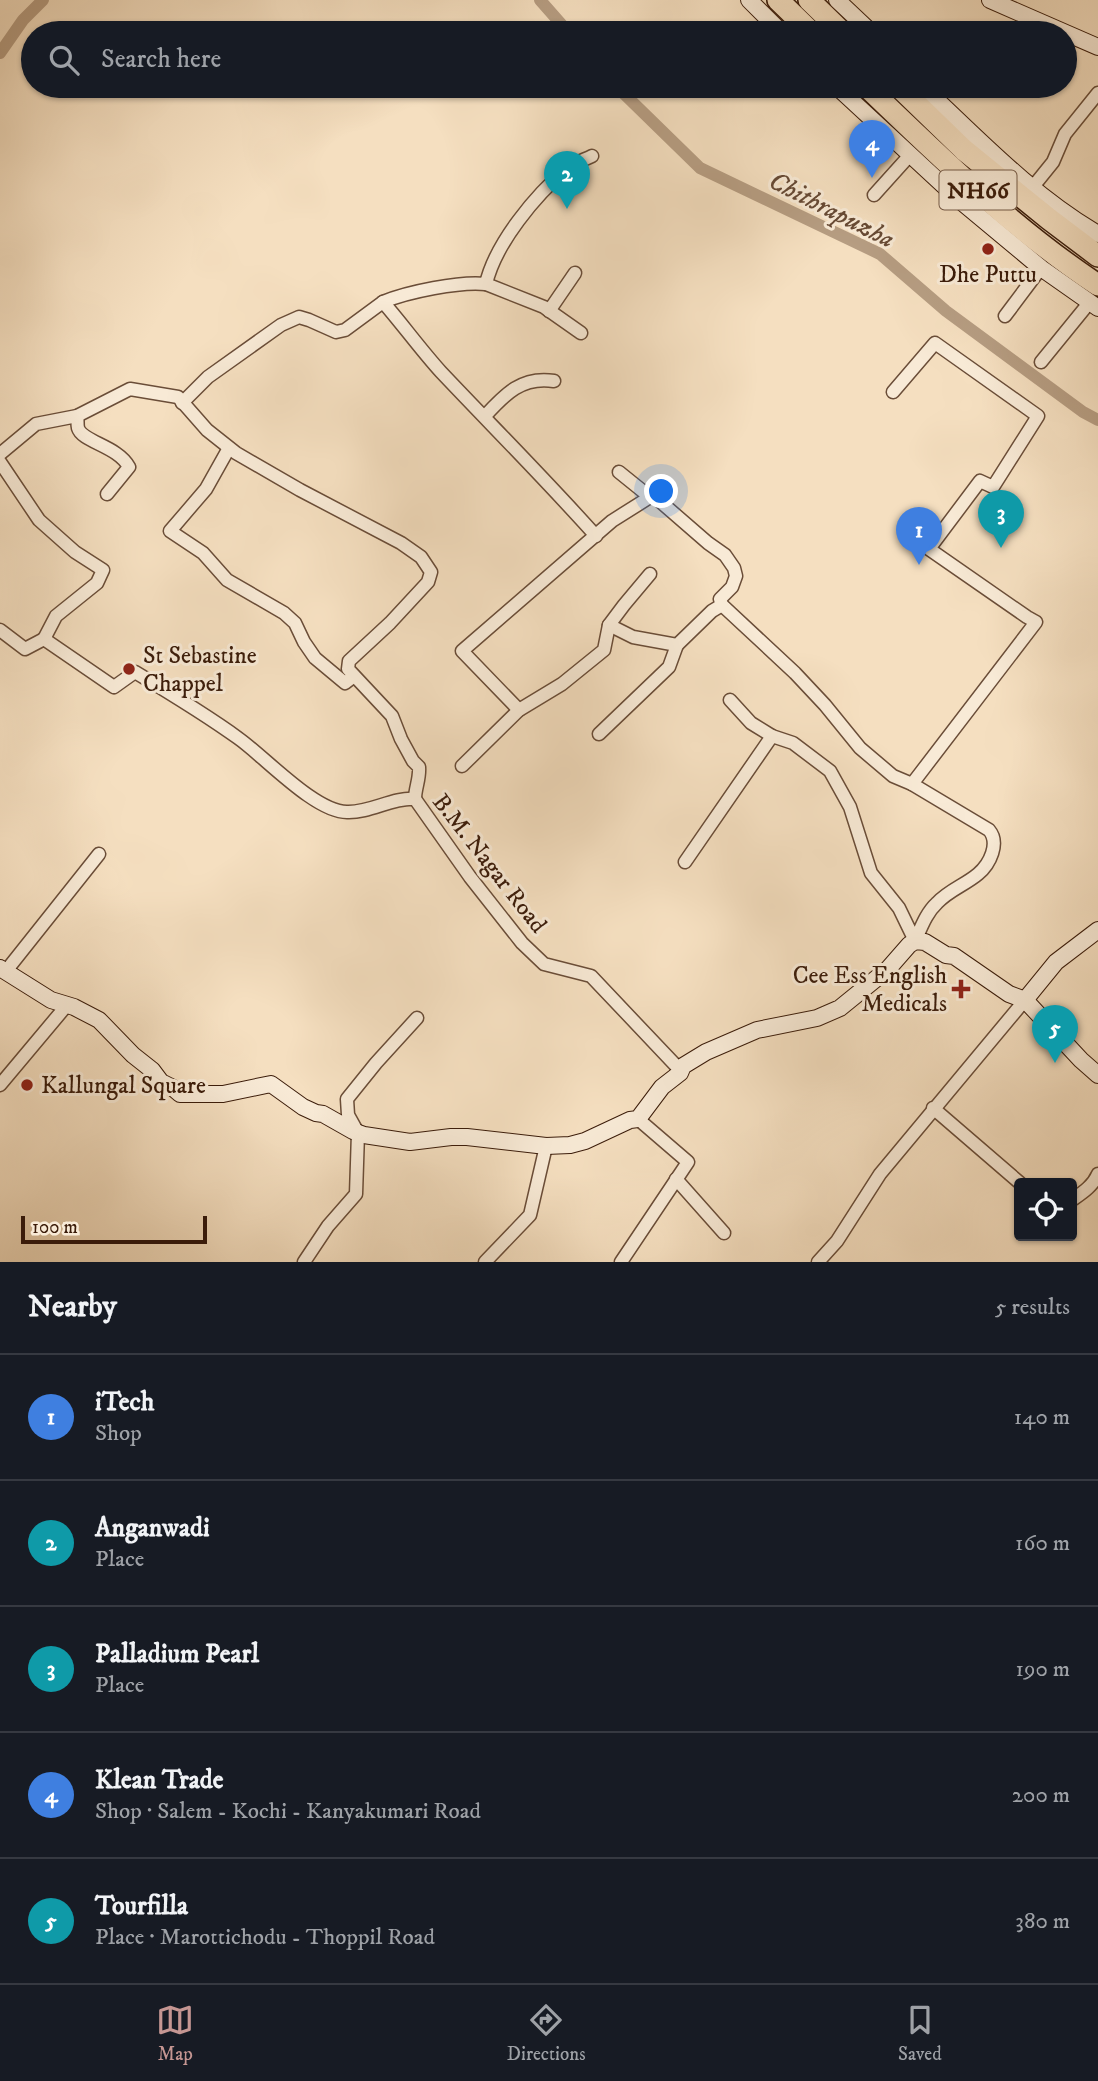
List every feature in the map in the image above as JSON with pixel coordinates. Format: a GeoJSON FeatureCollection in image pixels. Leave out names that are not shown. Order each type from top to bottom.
{"type":"FeatureCollection","features":[{"type":"Feature","properties":{"kind":"highway"},"geometry":{"type":"LineString","coordinates":[[778,0],[800,21]]}},
{"type":"Feature","properties":{"kind":"highway"},"geometry":{"type":"LineString","coordinates":[[809,0],[831,21]]}},
{"type":"Feature","properties":{"kind":"highway","name":"NH66"},"geometry":{"type":"LineString","coordinates":[[879,98],[1095,298]]}},
{"type":"Feature","properties":{"kind":"highway","name":"NH66"},"geometry":{"type":"LineString","coordinates":[[910,98],[964,150],[1098,256]]}},
{"type":"Feature","properties":{"kind":"street"},"geometry":{"type":"LineString","coordinates":[[749,0],[770,21]]}},
{"type":"Feature","properties":{"kind":"street"},"geometry":{"type":"LineString","coordinates":[[837,0],[859,21]]}},
{"type":"Feature","properties":{"kind":"street"},"geometry":{"type":"LineString","coordinates":[[990,0],[1023,6],[1050,21]]}},
{"type":"Feature","properties":{"kind":"street"},"geometry":{"type":"LineString","coordinates":[[1077,36],[1098,47]]}},
{"type":"Feature","properties":{"kind":"street"},"geometry":{"type":"LineString","coordinates":[[1032,188],[1052,162],[1065,134],[1098,93]]}},
{"type":"Feature","properties":{"kind":"street"},"geometry":{"type":"LineString","coordinates":[[849,98],[957,198],[1041,268],[1095,298],[1041,362]]}},
{"type":"Feature","properties":{"kind":"street"},"geometry":{"type":"LineString","coordinates":[[935,98],[1032,188],[1072,219],[1098,234]]}},
{"type":"Feature","properties":{"kind":"street"},"geometry":{"type":"LineString","coordinates":[[874,195],[910,155]]}},
{"type":"Feature","properties":{"kind":"street"},"geometry":{"type":"LineString","coordinates":[[486,284],[500,249],[542,193],[569,167],[592,156]]}},
{"type":"Feature","properties":{"kind":"street"},"geometry":{"type":"LineString","coordinates":[[1005,316],[1041,268]]}},
{"type":"Feature","properties":{"kind":"street"},"geometry":{"type":"LineString","coordinates":[[549,310],[575,273]]}},
{"type":"Feature","properties":{"kind":"street"},"geometry":{"type":"LineString","coordinates":[[182,403],[208,377],[281,325],[299,317],[336,332],[345,330],[383,302],[412,292],[474,282],[486,284],[549,310],[581,333]]}},
{"type":"Feature","properties":{"kind":"street"},"geometry":{"type":"LineString","coordinates":[[383,302],[440,370],[596,536]]}},
{"type":"Feature","properties":{"kind":"street"},"geometry":{"type":"LineString","coordinates":[[893,392],[934,343],[1038,416],[993,487],[980,481],[929,549],[1037,623],[912,784]]}},
{"type":"Feature","properties":{"kind":"street"},"geometry":{"type":"LineString","coordinates":[[485,416],[511,389],[540,379],[554,381]]}},
{"type":"Feature","properties":{"kind":"street"},"geometry":{"type":"LineString","coordinates":[[0,453],[36,424],[78,416],[130,389],[178,397],[207,430],[229,448],[300,491],[401,542],[421,557],[430,568],[428,582],[390,623],[349,661],[348,669],[392,716],[401,739],[419,767],[415,799]]}},
{"type":"Feature","properties":{"kind":"street"},"geometry":{"type":"LineString","coordinates":[[78,416],[78,429],[84,438],[112,450],[125,460],[129,467],[107,494]]}},
{"type":"Feature","properties":{"kind":"street"},"geometry":{"type":"LineString","coordinates":[[229,448],[206,489],[170,531],[203,552],[227,580],[285,613],[295,623],[315,658],[345,683],[354,676]]}},
{"type":"Feature","properties":{"kind":"street"},"geometry":{"type":"LineString","coordinates":[[0,462],[39,520],[75,552],[103,570],[97,583],[56,616],[44,639],[25,649],[0,629]]}},
{"type":"Feature","properties":{"kind":"street"},"geometry":{"type":"LineString","coordinates":[[99,854],[3,970],[51,1000],[99,1020],[133,1055],[152,1070],[161,1082],[173,1087],[180,1094],[223,1094],[271,1084],[303,1107],[323,1114],[358,1133],[410,1142],[467,1137],[546,1146],[570,1145],[638,1119],[662,1087],[670,1083],[683,1066],[706,1052],[757,1030],[817,1018],[840,1008],[888,969],[915,941],[937,902],[981,871],[990,858],[993,834],[912,784],[893,776],[860,748],[795,673],[722,605],[720,599],[732,587],[736,576],[726,555],[620,471]]}},
{"type":"Feature","properties":{"kind":"street"},"geometry":{"type":"LineString","coordinates":[[519,710],[462,651],[612,522],[650,497]]}},
{"type":"Feature","properties":{"kind":"street"},"geometry":{"type":"LineString","coordinates":[[462,766],[519,710],[562,684],[604,650],[610,625],[650,574]]}},
{"type":"Feature","properties":{"kind":"street"},"geometry":{"type":"LineString","coordinates":[[599,734],[668,667],[677,645],[712,611],[722,605]]}},
{"type":"Feature","properties":{"kind":"street"},"geometry":{"type":"LineString","coordinates":[[610,625],[633,637],[677,645]]}},
{"type":"Feature","properties":{"kind":"street","name":"B.M. Nagar Road"},"geometry":{"type":"LineString","coordinates":[[44,639],[114,687],[135,672],[240,739],[304,793],[326,806],[346,813],[407,798],[415,799],[470,877],[522,943],[544,964],[591,976],[681,1071]]}},
{"type":"Feature","properties":{"kind":"street"},"geometry":{"type":"LineString","coordinates":[[730,701],[751,723],[772,736],[793,743],[830,772],[850,807],[871,873],[899,908],[915,941]]}},
{"type":"Feature","properties":{"kind":"street"},"geometry":{"type":"LineString","coordinates":[[685,862],[772,736]]}},
{"type":"Feature","properties":{"kind":"street"},"geometry":{"type":"LineString","coordinates":[[818,1262],[837,1241],[880,1174],[1056,962],[1098,930]]}},
{"type":"Feature","properties":{"kind":"street"},"geometry":{"type":"LineString","coordinates":[[915,941],[925,942],[946,955],[954,956],[1009,994],[1025,1000],[1081,1060],[1098,1074]]}},
{"type":"Feature","properties":{"kind":"street"},"geometry":{"type":"LineString","coordinates":[[0,1085],[67,1005]]}},
{"type":"Feature","properties":{"kind":"street"},"geometry":{"type":"LineString","coordinates":[[304,1262],[328,1226],[355,1194],[358,1133],[348,1115],[347,1099],[417,1018]]}},
{"type":"Feature","properties":{"kind":"street"},"geometry":{"type":"LineString","coordinates":[[933,1108],[1014,1178]]}},
{"type":"Feature","properties":{"kind":"street"},"geometry":{"type":"LineString","coordinates":[[621,1262],[688,1163],[638,1119]]}},
{"type":"Feature","properties":{"kind":"street"},"geometry":{"type":"LineString","coordinates":[[485,1262],[530,1215],[546,1146]]}},
{"type":"Feature","properties":{"kind":"street"},"geometry":{"type":"LineString","coordinates":[[1077,1196],[1098,1174]]}},
{"type":"Feature","properties":{"kind":"street"},"geometry":{"type":"LineString","coordinates":[[676,1180],[724,1233]]}},
{"type":"Feature","properties":{"kind":"waterway","name":"Chithrapuzha"},"geometry":{"type":"LineString","coordinates":[[22,21],[43,0]]}},
{"type":"Feature","properties":{"kind":"waterway","name":"Chithrapuzha"},"geometry":{"type":"LineString","coordinates":[[540,0],[558,21]]}},
{"type":"Feature","properties":{"kind":"waterway","name":"Chithrapuzha"},"geometry":{"type":"LineString","coordinates":[[0,53],[21,23]]}},
{"type":"Feature","properties":{"kind":"waterway","name":"Chithrapuzha"},"geometry":{"type":"LineString","coordinates":[[628,98],[700,168],[880,254],[946,311],[1083,412],[1098,420]]}},
{"type":"Feature","properties":{"kind":"place","name":"Klean Trade"},"geometry":{"type":"Point","coordinates":[872,178]}},
{"type":"Feature","properties":{"kind":"place","name":"Anganwadi"},"geometry":{"type":"Point","coordinates":[567,209]}},
{"type":"Feature","properties":{"kind":"place","name":"Dhe Puttu"},"geometry":{"type":"Point","coordinates":[988,249]}},
{"type":"Feature","properties":{"kind":"place","name":"Palladium Pearl"},"geometry":{"type":"Point","coordinates":[1001,548]}},
{"type":"Feature","properties":{"kind":"place","name":"iTech"},"geometry":{"type":"Point","coordinates":[919,565]}},
{"type":"Feature","properties":{"kind":"place","name":"St Sebastine Chappel"},"geometry":{"type":"Point","coordinates":[129,669]}},
{"type":"Feature","properties":{"kind":"place","name":"Cee Ess English Medicals"},"geometry":{"type":"Point","coordinates":[961,989]}},
{"type":"Feature","properties":{"kind":"place","name":"Tourfilla"},"geometry":{"type":"Point","coordinates":[1055,1063]}},
{"type":"Feature","properties":{"kind":"place","name":"Kallungal Square"},"geometry":{"type":"Point","coordinates":[27,1085]}}]}
